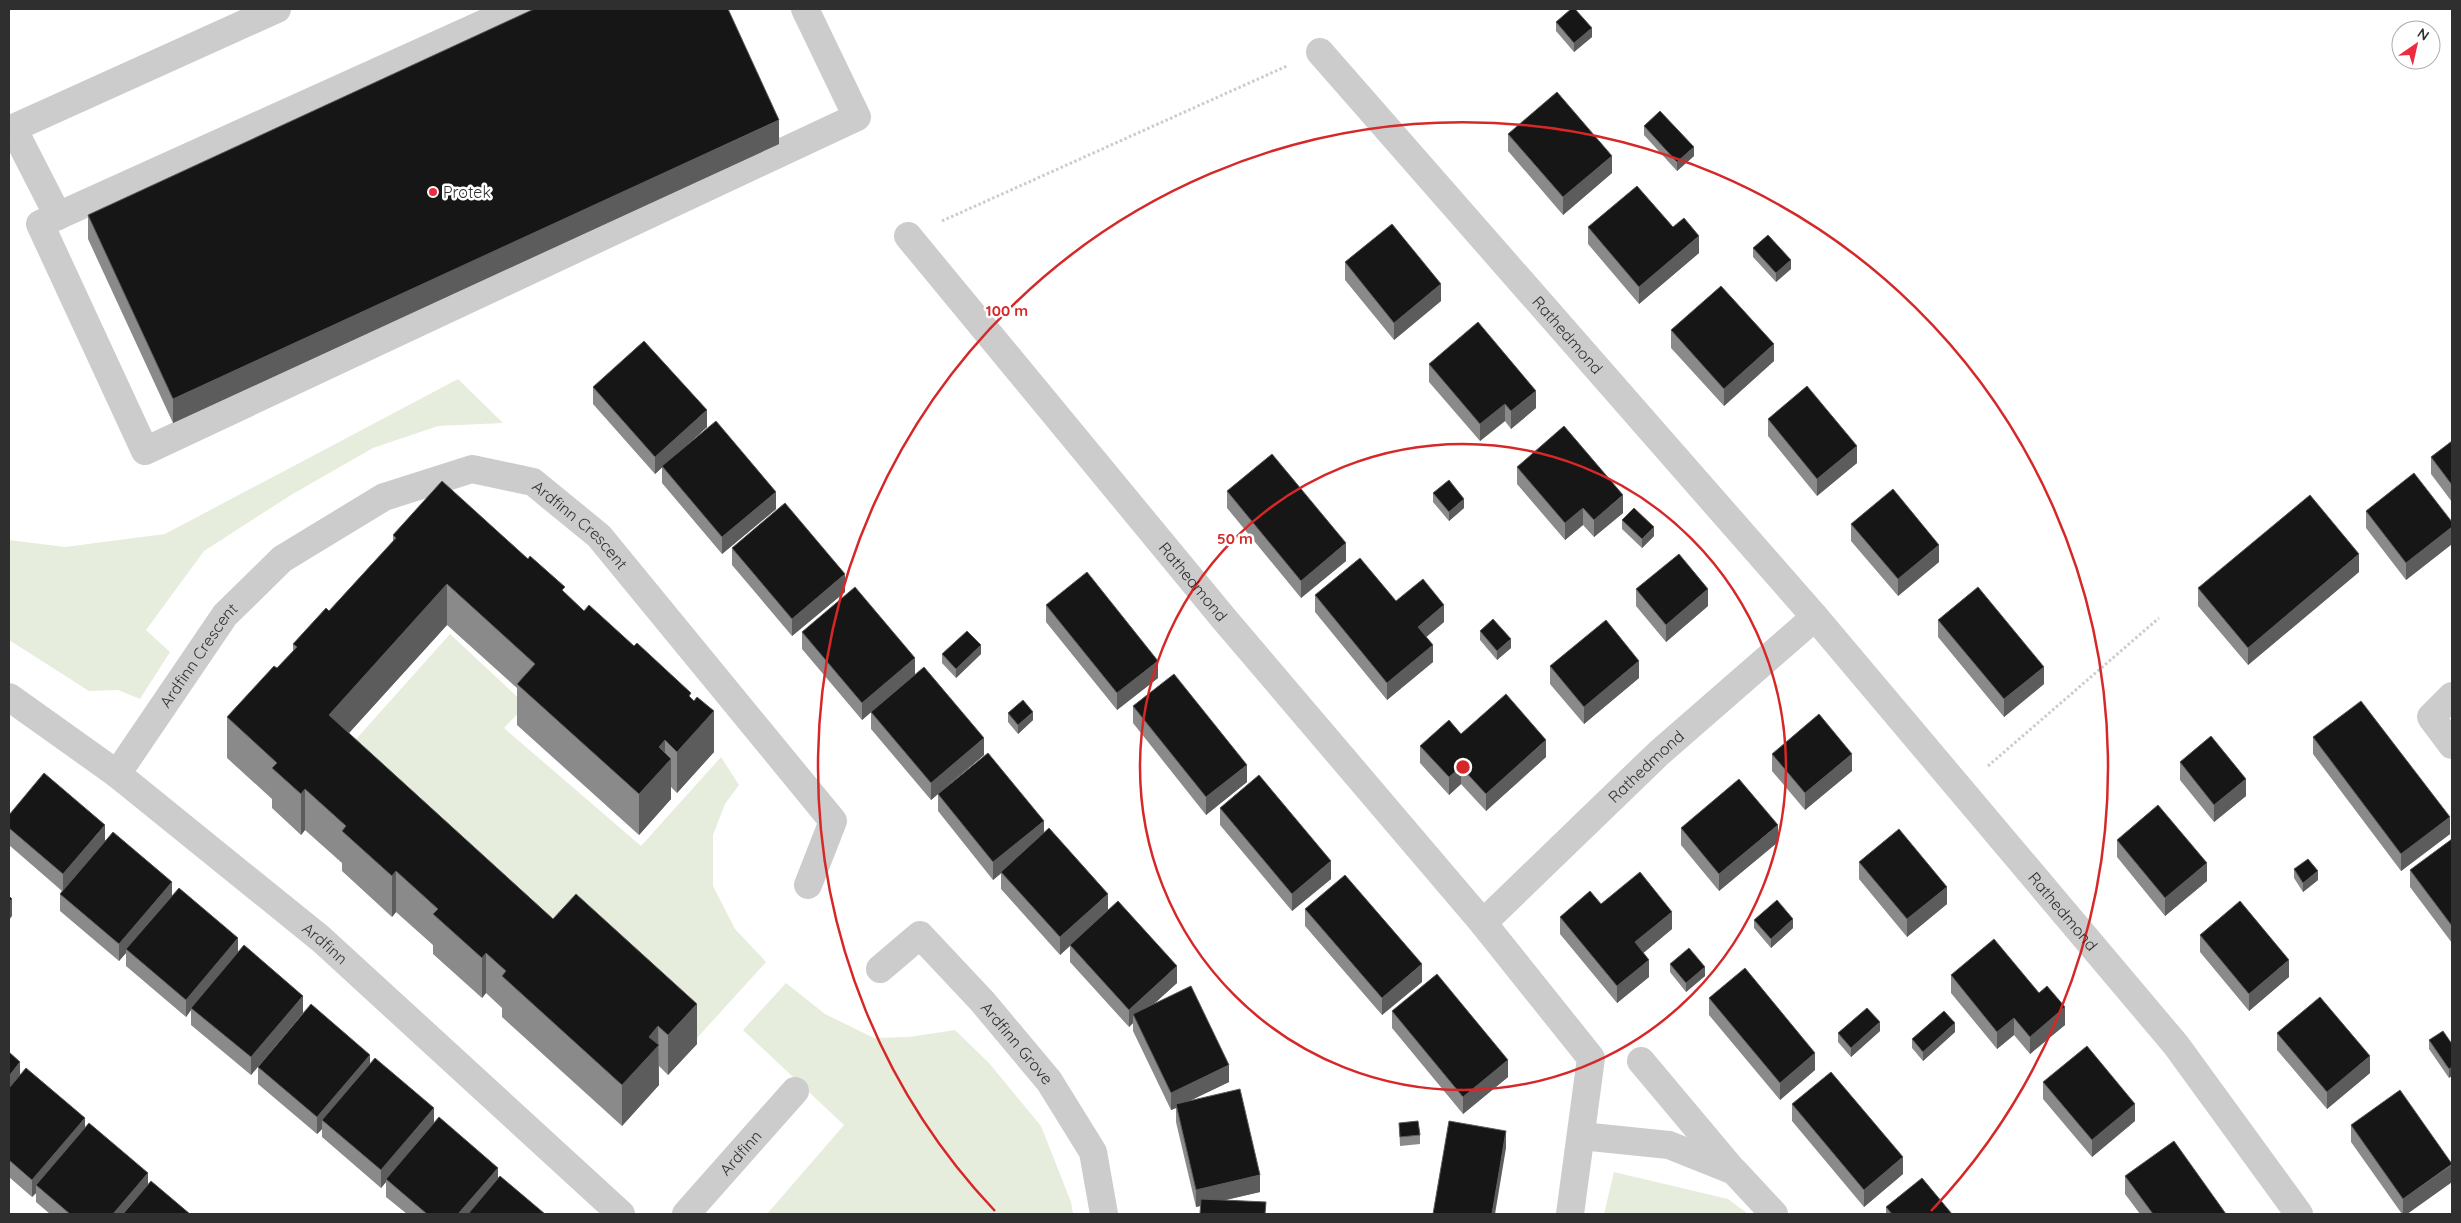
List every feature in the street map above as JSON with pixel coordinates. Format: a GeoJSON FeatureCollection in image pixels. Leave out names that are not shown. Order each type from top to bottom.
{"type":"FeatureCollection","features":[{"type":"Feature","properties":{"kind":"street"},"geometry":{"type":"LineString","coordinates":[[58,216],[11,129],[248,15],[278,9]]}},
{"type":"Feature","properties":{"kind":"street"},"geometry":{"type":"LineString","coordinates":[[516,9],[485,15],[40,224],[145,451],[857,117],[805,9]]}},
{"type":"Feature","properties":{"kind":"street","name":"Rathedmond"},"geometry":{"type":"LineString","coordinates":[[1320,52],[1816,617],[2176,1045],[2299,1214]]}},
{"type":"Feature","properties":{"kind":"street","name":"Rathedmond"},"geometry":{"type":"LineString","coordinates":[[908,236],[1225,620],[1483,922],[1591,1058],[1570,1214]]}},
{"type":"Feature","properties":{"kind":"street","name":"Ardfinn Crescent"},"geometry":{"type":"LineString","coordinates":[[117,774],[225,615],[282,559],[384,497],[472,469],[533,482],[599,536],[833,821],[808,885]]}},
{"type":"Feature","properties":{"kind":"street","name":"Rathedmond"},"geometry":{"type":"LineString","coordinates":[[1483,922],[1659,753],[1816,617]]}},
{"type":"Feature","properties":{"kind":"street"},"geometry":{"type":"LineString","coordinates":[[2452,696],[2431,717],[2452,745]]}},
{"type":"Feature","properties":{"kind":"street","name":"Ardfinn"},"geometry":{"type":"LineString","coordinates":[[9,697],[117,774],[321,939],[621,1214]]}},
{"type":"Feature","properties":{"kind":"street","name":"Ardfinn Grove"},"geometry":{"type":"LineString","coordinates":[[880,969],[920,935],[982,1001],[1049,1081],[1093,1152],[1104,1214]]}},
{"type":"Feature","properties":{"kind":"street"},"geometry":{"type":"LineString","coordinates":[[1640,1062],[1734,1172],[1774,1214]]}},
{"type":"Feature","properties":{"kind":"street","name":"Ardfinn"},"geometry":{"type":"LineString","coordinates":[[686,1214],[795,1091]]}},
{"type":"Feature","properties":{"kind":"street"},"geometry":{"type":"LineString","coordinates":[[1581,1136],[1669,1145],[1734,1172]]}},
{"type":"Feature","properties":{"kind":"path"},"geometry":{"type":"LineString","coordinates":[[908,236],[1320,52]]}},
{"type":"Feature","properties":{"kind":"path"},"geometry":{"type":"LineString","coordinates":[[1961,790],[2159,618]]}},
{"type":"Feature","properties":{"kind":"green space"},"geometry":{"type":"Polygon","coordinates":[[[458,379],[503,423],[438,426],[373,448],[291,495],[204,551],[146,630],[170,652],[140,699],[118,690],[89,691],[9,640],[9,540],[65,547],[165,534],[458,379]]]}},
{"type":"Feature","properties":{"kind":"green space"},"geometry":{"type":"Polygon","coordinates":[[[450,634],[526,705],[504,728],[641,846],[721,757],[739,785],[725,804],[713,835],[713,886],[735,929],[766,962],[697,1038],[574,932],[558,950],[341,756],[450,634]]]}},
{"type":"Feature","properties":{"kind":"green space"},"geometry":{"type":"Polygon","coordinates":[[[786,983],[825,1014],[874,1038],[909,1037],[955,1030],[989,1063],[1041,1126],[1071,1202],[1073,1214],[767,1214],[844,1125],[743,1030],[786,983]]]}},
{"type":"Feature","properties":{"kind":"green space"},"geometry":{"type":"Polygon","coordinates":[[[1614,1172],[1728,1199],[1748,1214],[1604,1214],[1614,1172]]]}},
{"type":"Feature","properties":{"kind":"building","name":"Protek"},"geometry":{"type":"Polygon","coordinates":[[[534,9],[728,9],[779,120],[173,399],[88,215],[534,9]]]}},
{"type":"Feature","properties":{"kind":"building"},"geometry":{"type":"Polygon","coordinates":[[[1571,9],[1575,9],[1592,28],[1574,43],[1556,22],[1571,9]]]}},
{"type":"Feature","properties":{"kind":"building"},"geometry":{"type":"Polygon","coordinates":[[[1557,92],[1612,156],[1563,197],[1508,134],[1557,92]]]}},
{"type":"Feature","properties":{"kind":"building"},"geometry":{"type":"Polygon","coordinates":[[[1660,111],[1694,147],[1677,162],[1644,126],[1660,111]]]}},
{"type":"Feature","properties":{"kind":"building"},"geometry":{"type":"Polygon","coordinates":[[[1637,186],[1673,227],[1684,218],[1699,236],[1639,287],[1588,227],[1637,186]]]}},
{"type":"Feature","properties":{"kind":"building"},"geometry":{"type":"Polygon","coordinates":[[[1392,224],[1441,284],[1394,323],[1345,262],[1392,224]]]}},
{"type":"Feature","properties":{"kind":"building"},"geometry":{"type":"Polygon","coordinates":[[[1768,235],[1791,260],[1776,273],[1753,248],[1768,235]]]}},
{"type":"Feature","properties":{"kind":"building"},"geometry":{"type":"Polygon","coordinates":[[[1721,286],[1774,344],[1724,389],[1671,330],[1721,286]]]}},
{"type":"Feature","properties":{"kind":"building"},"geometry":{"type":"Polygon","coordinates":[[[1478,322],[1536,391],[1511,411],[1505,404],[1480,424],[1429,364],[1478,322]]]}},
{"type":"Feature","properties":{"kind":"building"},"geometry":{"type":"Polygon","coordinates":[[[644,341],[707,410],[655,457],[593,387],[644,341]]]}},
{"type":"Feature","properties":{"kind":"building"},"geometry":{"type":"Polygon","coordinates":[[[1807,386],[1857,446],[1817,479],[1768,419],[1807,386]]]}},
{"type":"Feature","properties":{"kind":"building"},"geometry":{"type":"Polygon","coordinates":[[[716,421],[776,492],[722,537],[662,466],[716,421]]]}},
{"type":"Feature","properties":{"kind":"building"},"geometry":{"type":"Polygon","coordinates":[[[1564,426],[1623,495],[1594,520],[1583,508],[1565,523],[1517,467],[1564,426]]]}},
{"type":"Feature","properties":{"kind":"building"},"geometry":{"type":"Polygon","coordinates":[[[2452,441],[2452,485],[2431,457],[2452,441]]]}},
{"type":"Feature","properties":{"kind":"building"},"geometry":{"type":"Polygon","coordinates":[[[1272,454],[1346,543],[1301,581],[1227,491],[1272,454]]]}},
{"type":"Feature","properties":{"kind":"building"},"geometry":{"type":"Polygon","coordinates":[[[2414,473],[2452,522],[2452,527],[2406,563],[2366,511],[2414,473]]]}},
{"type":"Feature","properties":{"kind":"building"},"geometry":{"type":"Polygon","coordinates":[[[1449,480],[1464,499],[1449,512],[1433,493],[1449,480]]]}},
{"type":"Feature","properties":{"kind":"building"},"geometry":{"type":"Polygon","coordinates":[[[442,481],[528,559],[530,556],[565,587],[562,590],[584,611],[589,605],[634,646],[637,643],[691,693],[689,696],[694,701],[697,697],[714,711],[677,752],[665,740],[659,747],[671,759],[639,794],[517,684],[535,664],[447,584],[329,715],[553,919],[576,894],[697,1004],[668,1035],[658,1026],[649,1037],[659,1045],[622,1085],[502,976],[506,971],[486,953],[482,958],[433,914],[438,909],[396,871],[392,876],[342,831],[346,826],[305,789],[301,794],[272,768],[277,763],[227,717],[274,666],[277,668],[297,647],[293,644],[326,608],[329,611],[396,538],[393,535],[442,481]]]}},
{"type":"Feature","properties":{"kind":"building"},"geometry":{"type":"Polygon","coordinates":[[[1893,489],[1939,545],[1898,579],[1851,524],[1893,489]]]}},
{"type":"Feature","properties":{"kind":"building"},"geometry":{"type":"Polygon","coordinates":[[[2310,495],[2359,554],[2248,648],[2198,588],[2310,495]]]}},
{"type":"Feature","properties":{"kind":"building"},"geometry":{"type":"Polygon","coordinates":[[[785,503],[845,574],[792,619],[732,548],[785,503]]]}},
{"type":"Feature","properties":{"kind":"building"},"geometry":{"type":"Polygon","coordinates":[[[1634,508],[1654,527],[1642,539],[1622,520],[1634,508]]]}},
{"type":"Feature","properties":{"kind":"building"},"geometry":{"type":"Polygon","coordinates":[[[1679,554],[1708,589],[1666,625],[1636,589],[1679,554]]]}},
{"type":"Feature","properties":{"kind":"building"},"geometry":{"type":"Polygon","coordinates":[[[1360,558],[1396,601],[1423,579],[1444,605],[1418,627],[1433,645],[1387,683],[1315,595],[1360,558]]]}},
{"type":"Feature","properties":{"kind":"building"},"geometry":{"type":"Polygon","coordinates":[[[1087,572],[1158,661],[1117,693],[1046,605],[1087,572]]]}},
{"type":"Feature","properties":{"kind":"building"},"geometry":{"type":"Polygon","coordinates":[[[855,587],[915,658],[862,703],[802,632],[855,587]]]}},
{"type":"Feature","properties":{"kind":"building"},"geometry":{"type":"Polygon","coordinates":[[[1978,587],[2044,667],[2004,699],[1938,620],[1978,587]]]}},
{"type":"Feature","properties":{"kind":"building"},"geometry":{"type":"Polygon","coordinates":[[[1493,619],[1511,639],[1497,651],[1480,631],[1493,619]]]}},
{"type":"Feature","properties":{"kind":"building"},"geometry":{"type":"Polygon","coordinates":[[[1606,620],[1639,661],[1584,707],[1550,666],[1606,620]]]}},
{"type":"Feature","properties":{"kind":"building"},"geometry":{"type":"Polygon","coordinates":[[[967,631],[981,645],[956,669],[942,654],[967,631]]]}},
{"type":"Feature","properties":{"kind":"building"},"geometry":{"type":"Polygon","coordinates":[[[924,667],[984,738],[931,783],[871,712],[924,667]]]}},
{"type":"Feature","properties":{"kind":"building"},"geometry":{"type":"Polygon","coordinates":[[[1174,674],[1247,765],[1206,797],[1133,706],[1174,674]]]}},
{"type":"Feature","properties":{"kind":"building"},"geometry":{"type":"Polygon","coordinates":[[[1506,694],[1546,740],[1486,794],[1461,767],[1449,777],[1420,746],[1449,720],[1461,734],[1506,694]]]}},
{"type":"Feature","properties":{"kind":"building"},"geometry":{"type":"Polygon","coordinates":[[[1023,700],[1033,712],[1018,725],[1008,713],[1023,700]]]}},
{"type":"Feature","properties":{"kind":"building"},"geometry":{"type":"Polygon","coordinates":[[[2361,701],[2450,817],[2401,854],[2313,737],[2361,701]]]}},
{"type":"Feature","properties":{"kind":"building"},"geometry":{"type":"Polygon","coordinates":[[[1819,714],[1852,754],[1805,793],[1772,754],[1819,714]]]}},
{"type":"Feature","properties":{"kind":"building"},"geometry":{"type":"Polygon","coordinates":[[[2211,736],[2246,779],[2214,805],[2180,762],[2211,736]]]}},
{"type":"Feature","properties":{"kind":"building"},"geometry":{"type":"Polygon","coordinates":[[[988,753],[1044,821],[993,862],[938,794],[988,753]]]}},
{"type":"Feature","properties":{"kind":"building"},"geometry":{"type":"Polygon","coordinates":[[[44,773],[105,825],[63,874],[9,828],[9,815],[44,773]]]}},
{"type":"Feature","properties":{"kind":"building"},"geometry":{"type":"Polygon","coordinates":[[[1259,775],[1331,861],[1292,894],[1220,808],[1259,775]]]}},
{"type":"Feature","properties":{"kind":"building"},"geometry":{"type":"Polygon","coordinates":[[[1739,779],[1778,825],[1719,874],[1681,828],[1739,779]]]}},
{"type":"Feature","properties":{"kind":"building"},"geometry":{"type":"Polygon","coordinates":[[[2158,805],[2207,863],[2165,898],[2117,840],[2158,805]]]}},
{"type":"Feature","properties":{"kind":"building"},"geometry":{"type":"Polygon","coordinates":[[[1049,828],[1108,894],[1060,937],[1001,872],[1049,828]]]}},
{"type":"Feature","properties":{"kind":"building"},"geometry":{"type":"Polygon","coordinates":[[[1899,829],[1947,887],[1907,919],[1859,862],[1899,829]]]}},
{"type":"Feature","properties":{"kind":"building"},"geometry":{"type":"Polygon","coordinates":[[[113,832],[172,882],[119,944],[60,894],[113,832]]]}},
{"type":"Feature","properties":{"kind":"building"},"geometry":{"type":"Polygon","coordinates":[[[2452,839],[2452,926],[2410,870],[2452,839]]]}},
{"type":"Feature","properties":{"kind":"building"},"geometry":{"type":"Polygon","coordinates":[[[2308,859],[2318,871],[2303,883],[2294,869],[2308,859]]]}},
{"type":"Feature","properties":{"kind":"building"},"geometry":{"type":"Polygon","coordinates":[[[1640,872],[1672,912],[1635,942],[1649,960],[1617,986],[1560,917],[1590,891],[1601,904],[1640,872]]]}},
{"type":"Feature","properties":{"kind":"building"},"geometry":{"type":"Polygon","coordinates":[[[1345,875],[1422,964],[1382,998],[1305,909],[1345,875]]]}},
{"type":"Feature","properties":{"kind":"building"},"geometry":{"type":"Polygon","coordinates":[[[179,888],[238,938],[186,1000],[126,949],[179,888]]]}},
{"type":"Feature","properties":{"kind":"building"},"geometry":{"type":"Polygon","coordinates":[[[1777,900],[1793,919],[1771,939],[1754,920],[1777,900]]]}},
{"type":"Feature","properties":{"kind":"building"},"geometry":{"type":"Polygon","coordinates":[[[1118,901],[1177,966],[1129,1010],[1070,945],[1118,901]]]}},
{"type":"Feature","properties":{"kind":"building"},"geometry":{"type":"Polygon","coordinates":[[[2240,901],[2289,960],[2249,994],[2200,935],[2240,901]]]}},
{"type":"Feature","properties":{"kind":"building"},"geometry":{"type":"Polygon","coordinates":[[[1994,939],[2039,993],[2047,986],[2065,1007],[2030,1037],[2014,1018],[1997,1032],[1951,975],[1994,939]]]}},
{"type":"Feature","properties":{"kind":"building"},"geometry":{"type":"Polygon","coordinates":[[[244,945],[303,996],[251,1057],[191,1008],[244,945]]]}},
{"type":"Feature","properties":{"kind":"building"},"geometry":{"type":"Polygon","coordinates":[[[1689,948],[1705,967],[1686,983],[1670,964],[1689,948]]]}},
{"type":"Feature","properties":{"kind":"building"},"geometry":{"type":"Polygon","coordinates":[[[1745,968],[1815,1053],[1780,1083],[1709,998],[1745,968]]]}},
{"type":"Feature","properties":{"kind":"building"},"geometry":{"type":"Polygon","coordinates":[[[1437,974],[1508,1060],[1463,1097],[1392,1011],[1437,974]]]}},
{"type":"Feature","properties":{"kind":"building"},"geometry":{"type":"Polygon","coordinates":[[[1191,986],[1229,1065],[1171,1093],[1133,1014],[1191,986]]]}},
{"type":"Feature","properties":{"kind":"building"},"geometry":{"type":"Polygon","coordinates":[[[2320,997],[2370,1056],[2327,1092],[2277,1033],[2320,997]]]}},
{"type":"Feature","properties":{"kind":"building"},"geometry":{"type":"Polygon","coordinates":[[[311,1004],[370,1055],[317,1117],[258,1067],[311,1004]]]}},
{"type":"Feature","properties":{"kind":"building"},"geometry":{"type":"Polygon","coordinates":[[[1867,1008],[1880,1022],[1851,1048],[1838,1033],[1867,1008]]]}},
{"type":"Feature","properties":{"kind":"building"},"geometry":{"type":"Polygon","coordinates":[[[1944,1011],[1955,1023],[1923,1052],[1912,1039],[1944,1011]]]}},
{"type":"Feature","properties":{"kind":"building"},"geometry":{"type":"Polygon","coordinates":[[[2443,1031],[2452,1044],[2452,1067],[2449,1069],[2429,1040],[2443,1031]]]}},
{"type":"Feature","properties":{"kind":"building"},"geometry":{"type":"Polygon","coordinates":[[[2087,1046],[2135,1104],[2092,1140],[2043,1082],[2087,1046]]]}},
{"type":"Feature","properties":{"kind":"building"},"geometry":{"type":"Polygon","coordinates":[[[9,1052],[20,1062],[9,1076],[9,1052]]]}},
{"type":"Feature","properties":{"kind":"building"},"geometry":{"type":"Polygon","coordinates":[[[375,1058],[434,1108],[381,1170],[322,1120],[375,1058]]]}},
{"type":"Feature","properties":{"kind":"building"},"geometry":{"type":"Polygon","coordinates":[[[26,1068],[85,1118],[32,1180],[9,1160],[9,1088],[26,1068]]]}},
{"type":"Feature","properties":{"kind":"building"},"geometry":{"type":"Polygon","coordinates":[[[1831,1072],[1903,1157],[1864,1190],[1792,1104],[1831,1072]]]}},
{"type":"Feature","properties":{"kind":"building"},"geometry":{"type":"Polygon","coordinates":[[[1240,1089],[1260,1175],[1196,1190],[1176,1104],[1240,1089]]]}},
{"type":"Feature","properties":{"kind":"building"},"geometry":{"type":"Polygon","coordinates":[[[2400,1090],[2452,1164],[2403,1199],[2351,1125],[2400,1090]]]}},
{"type":"Feature","properties":{"kind":"building"},"geometry":{"type":"Polygon","coordinates":[[[439,1117],[498,1168],[458,1214],[427,1214],[386,1179],[439,1117]]]}},
{"type":"Feature","properties":{"kind":"building"},"geometry":{"type":"Polygon","coordinates":[[[1418,1121],[1420,1135],[1400,1137],[1399,1123],[1418,1121]]]}},
{"type":"Feature","properties":{"kind":"building"},"geometry":{"type":"Polygon","coordinates":[[[1449,1121],[1506,1131],[1492,1214],[1433,1214],[1449,1121]]]}},
{"type":"Feature","properties":{"kind":"building"},"geometry":{"type":"Polygon","coordinates":[[[89,1123],[148,1173],[113,1214],[70,1214],[36,1185],[89,1123]]]}},
{"type":"Feature","properties":{"kind":"building"},"geometry":{"type":"Polygon","coordinates":[[[2174,1141],[2226,1214],[2153,1214],[2125,1176],[2174,1141]]]}},
{"type":"Feature","properties":{"kind":"building"},"geometry":{"type":"Polygon","coordinates":[[[500,1176],[545,1214],[468,1214],[500,1176]]]}},
{"type":"Feature","properties":{"kind":"building"},"geometry":{"type":"Polygon","coordinates":[[[1922,1178],[1952,1214],[1892,1214],[1886,1207],[1922,1178]]]}},
{"type":"Feature","properties":{"kind":"building"},"geometry":{"type":"Polygon","coordinates":[[[151,1181],[190,1214],[123,1214],[151,1181]]]}},
{"type":"Feature","properties":{"kind":"building"},"geometry":{"type":"Polygon","coordinates":[[[1201,1199],[1266,1202],[1265,1214],[1200,1214],[1201,1199]]]}},
{"type":"Feature","properties":{"kind":"place","name":"Protek"},"geometry":{"type":"Point","coordinates":[433,192]}}]}
